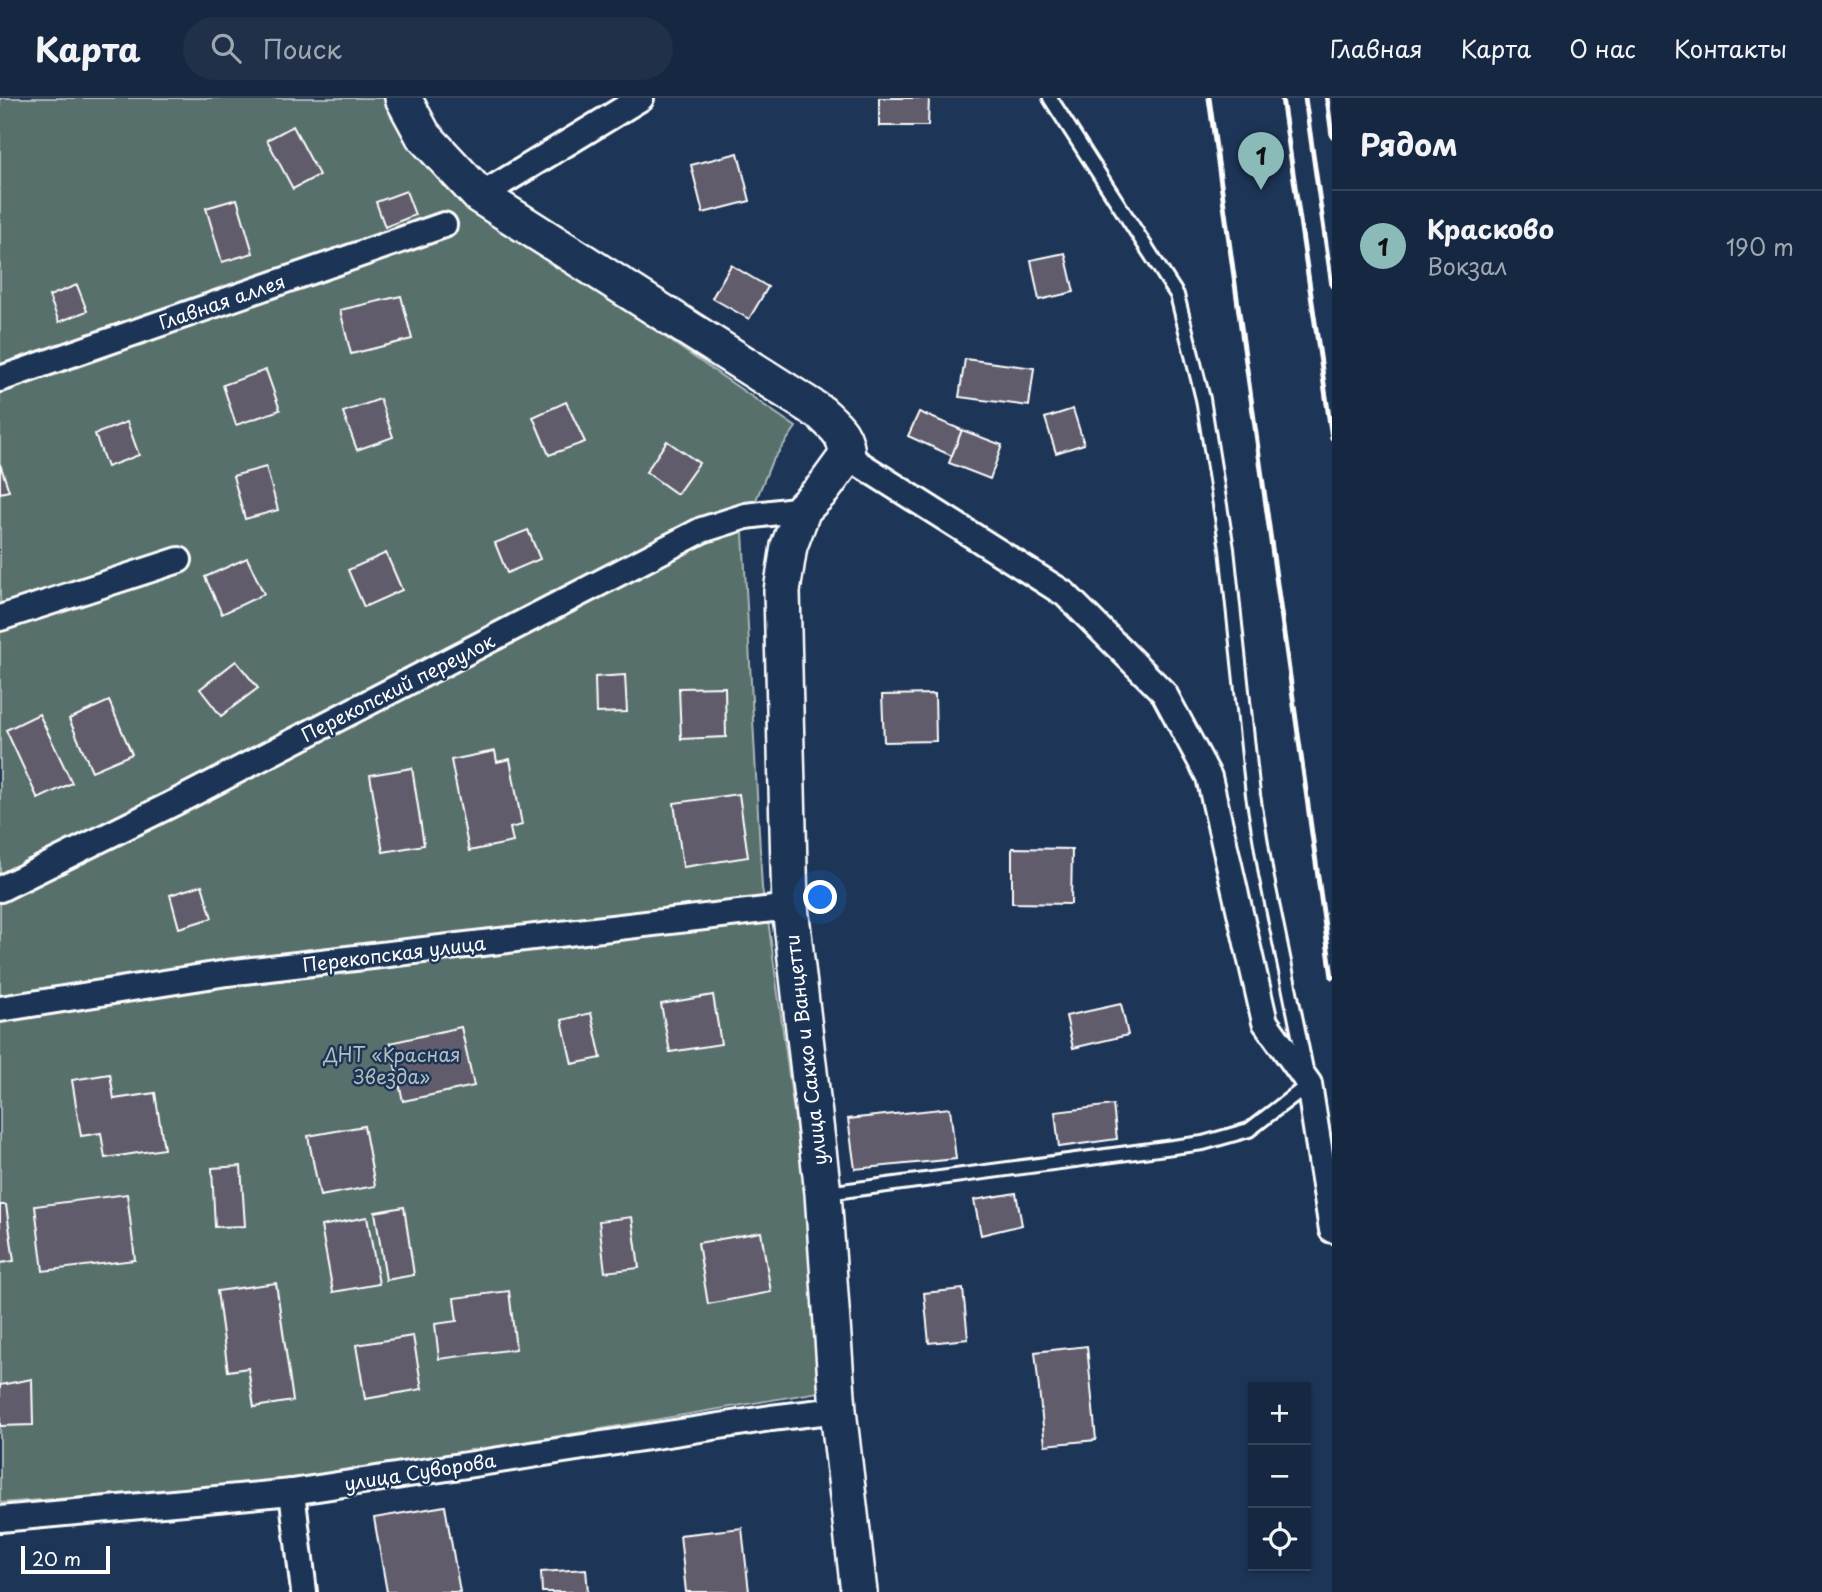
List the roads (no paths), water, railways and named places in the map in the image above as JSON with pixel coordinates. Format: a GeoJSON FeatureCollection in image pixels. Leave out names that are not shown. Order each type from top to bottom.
{"type":"FeatureCollection","features":[{"type":"Feature","properties":{"kind":"main road"},"geometry":{"type":"LineString","coordinates":[[403,98],[423,135],[480,196],[821,413],[834,425],[846,440],[847,456],[823,489],[803,509]]}},
{"type":"Feature","properties":{"kind":"main road","name":"улица Сакко и Ванцетти"},"geometry":{"type":"LineString","coordinates":[[803,509],[789,546],[782,591],[790,907],[823,1194],[838,1410],[859,1592]]}},
{"type":"Feature","properties":{"kind":"street"},"geometry":{"type":"LineString","coordinates":[[480,196],[641,98]]}},
{"type":"Feature","properties":{"kind":"street","name":"Главная аллея"},"geometry":{"type":"LineString","coordinates":[[0,379],[444,225]]}},
{"type":"Feature","properties":{"kind":"street"},"geometry":{"type":"LineString","coordinates":[[847,456],[1065,594],[1164,693],[1209,777],[1265,1023],[1309,1083],[1332,1230]]}},
{"type":"Feature","properties":{"kind":"street","name":"Перекопский переулок"},"geometry":{"type":"LineString","coordinates":[[0,889],[196,792],[702,530],[746,516],[803,509]]}},
{"type":"Feature","properties":{"kind":"street"},"geometry":{"type":"LineString","coordinates":[[0,618],[179,560]]}},
{"type":"Feature","properties":{"kind":"street","name":"Перекопская улица"},"geometry":{"type":"LineString","coordinates":[[0,1009],[228,973],[790,907]]}},
{"type":"Feature","properties":{"kind":"street","name":"улица Суворова"},"geometry":{"type":"LineString","coordinates":[[0,1519],[292,1492],[838,1410]]}},
{"type":"Feature","properties":{"kind":"street"},"geometry":{"type":"LineString","coordinates":[[292,1492],[303,1592]]}},
{"type":"Feature","properties":{"kind":"lane"},"geometry":{"type":"LineString","coordinates":[[823,1194],[1203,1143],[1249,1130],[1309,1083],[1253,795],[1227,549],[1203,400],[1177,295],[1050,98]]}},
{"type":"Feature","properties":{"kind":"railway"},"geometry":{"type":"LineString","coordinates":[[1209,98],[1332,977]]}},
{"type":"Feature","properties":{"kind":"railway"},"geometry":{"type":"LineString","coordinates":[[1282,98],[1332,438]]}},
{"type":"Feature","properties":{"kind":"railway"},"geometry":{"type":"LineString","coordinates":[[1305,98],[1332,286]]}},
{"type":"Feature","properties":{"kind":"railway"},"geometry":{"type":"LineString","coordinates":[[1327,98],[1332,136]]}},
{"type":"Feature","properties":{"kind":"place","name":"Красково"},"geometry":{"type":"Point","coordinates":[1261,190]}},
{"type":"Feature","properties":{"kind":"park label","name":"ДНТ «Красная Звезда»"},"geometry":{"type":"Point","coordinates":[392,1066]}}]}
